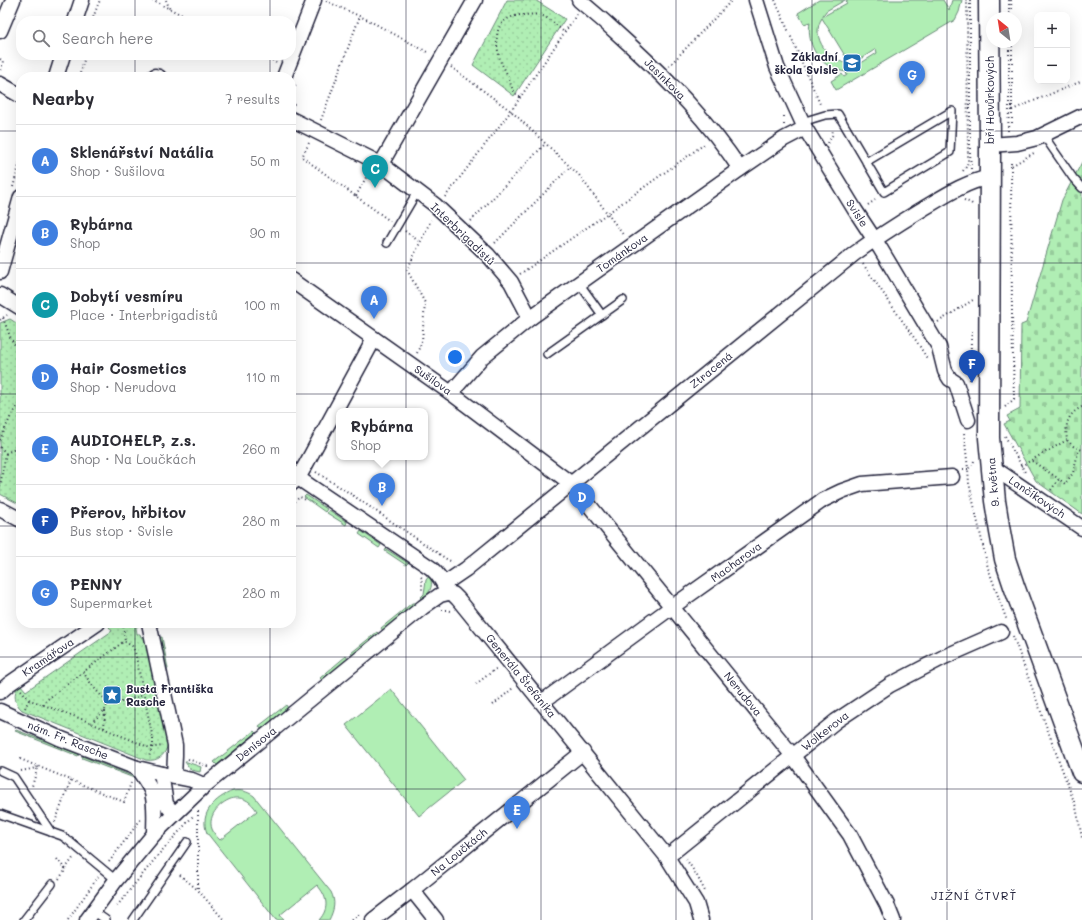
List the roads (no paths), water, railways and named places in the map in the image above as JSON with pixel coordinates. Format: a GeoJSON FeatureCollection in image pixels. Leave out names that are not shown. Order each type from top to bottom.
{"type":"FeatureCollection","features":[{"type":"Feature","properties":{"kind":"main road","name":"bří Hovůrkových"},"geometry":{"type":"LineString","coordinates":[[975,173],[990,145],[989,0]]}},
{"type":"Feature","properties":{"kind":"main road","name":"9. května"},"geometry":{"type":"LineString","coordinates":[[975,173],[992,467],[1000,532],[1005,559],[1014,586],[1082,772]]}},
{"type":"Feature","properties":{"kind":"street"},"geometry":{"type":"LineString","coordinates":[[0,31],[13,0]]}},
{"type":"Feature","properties":{"kind":"street"},"geometry":{"type":"LineString","coordinates":[[77,16],[82,0]]}},
{"type":"Feature","properties":{"kind":"street"},"geometry":{"type":"LineString","coordinates":[[296,46],[314,0]]}},
{"type":"Feature","properties":{"kind":"street"},"geometry":{"type":"LineString","coordinates":[[378,163],[475,0]]}},
{"type":"Feature","properties":{"kind":"street","name":"Svisle"},"geometry":{"type":"LineString","coordinates":[[756,0],[777,67],[804,125],[939,347],[946,371],[950,379],[956,383],[966,425]]}},
{"type":"Feature","properties":{"kind":"street","name":"Jasínkova"},"geometry":{"type":"LineString","coordinates":[[580,4],[606,24],[666,79],[720,139],[740,169]]}},
{"type":"Feature","properties":{"kind":"street"},"geometry":{"type":"LineString","coordinates":[[58,72],[61,60]]}},
{"type":"Feature","properties":{"kind":"street"},"geometry":{"type":"LineString","coordinates":[[286,72],[291,60]]}},
{"type":"Feature","properties":{"kind":"street"},"geometry":{"type":"LineString","coordinates":[[0,84],[16,93]]}},
{"type":"Feature","properties":{"kind":"street"},"geometry":{"type":"LineString","coordinates":[[990,145],[1023,142],[1044,136],[1082,116]]}},
{"type":"Feature","properties":{"kind":"street","name":"Interbrigadistů"},"geometry":{"type":"LineString","coordinates":[[296,121],[378,163],[437,208],[492,260],[511,282],[530,318]]}},
{"type":"Feature","properties":{"kind":"street","name":"Tománkova"},"geometry":{"type":"LineString","coordinates":[[451,393],[482,357],[530,318],[804,125]]}},
{"type":"Feature","properties":{"kind":"street","name":"Ztracená"},"geometry":{"type":"LineString","coordinates":[[446,588],[466,569],[848,259],[874,239],[951,192],[975,173]]}},
{"type":"Feature","properties":{"kind":"street"},"geometry":{"type":"LineString","coordinates":[[0,272],[16,215]]}},
{"type":"Feature","properties":{"kind":"street","name":"Sušilova"},"geometry":{"type":"LineString","coordinates":[[296,284],[451,393],[571,484]]}},
{"type":"Feature","properties":{"kind":"street"},"geometry":{"type":"LineString","coordinates":[[0,295],[16,305]]}},
{"type":"Feature","properties":{"kind":"street"},"geometry":{"type":"LineString","coordinates":[[296,473],[374,339]]}},
{"type":"Feature","properties":{"kind":"street","name":"Lančíkových"},"geometry":{"type":"LineString","coordinates":[[992,467],[1082,528]]}},
{"type":"Feature","properties":{"kind":"street","name":"Macharova"},"geometry":{"type":"LineString","coordinates":[[542,702],[822,500],[862,484],[956,473]]}},
{"type":"Feature","properties":{"kind":"street","name":"Generála Štefánika"},"geometry":{"type":"LineString","coordinates":[[296,480],[431,568],[583,752],[667,857],[696,903],[701,920]]}},
{"type":"Feature","properties":{"kind":"street","name":"Nerudova"},"geometry":{"type":"LineString","coordinates":[[571,484],[581,494],[793,756],[850,835],[887,905],[893,920]]}},
{"type":"Feature","properties":{"kind":"street"},"geometry":{"type":"LineString","coordinates":[[0,509],[16,517]]}},
{"type":"Feature","properties":{"kind":"street","name":"Denisova"},"geometry":{"type":"LineString","coordinates":[[90,916],[116,880],[154,834],[203,787],[440,595],[446,588]]}},
{"type":"Feature","properties":{"kind":"street","name":"Kramářova"},"geometry":{"type":"LineString","coordinates":[[0,692],[8,684],[91,628]]}},
{"type":"Feature","properties":{"kind":"street"},"geometry":{"type":"LineString","coordinates":[[150,628],[175,745],[176,755],[168,776],[162,779],[166,804],[174,814]]}},
{"type":"Feature","properties":{"kind":"street","name":"Wolkerova"},"geometry":{"type":"LineString","coordinates":[[667,857],[836,721],[890,685],[944,656],[1001,632]]}},
{"type":"Feature","properties":{"kind":"street","name":"nám. Fr. Rasche"},"geometry":{"type":"LineString","coordinates":[[0,711],[136,774],[168,776],[194,780],[199,782],[203,787]]}},
{"type":"Feature","properties":{"kind":"street","name":"Na Loučkách"},"geometry":{"type":"LineString","coordinates":[[369,915],[412,890],[583,752]]}},
{"type":"Feature","properties":{"kind":"street"},"geometry":{"type":"LineString","coordinates":[[136,774],[145,780],[152,792],[154,804],[154,834]]}},
{"type":"Feature","properties":{"kind":"street"},"geometry":{"type":"LineString","coordinates":[[412,890],[436,920]]}},
{"type":"Feature","properties":{"kind":"lane"},"geometry":{"type":"LineString","coordinates":[[804,125],[825,115],[838,114],[866,162],[884,192],[950,152],[952,111],[866,162]]}},
{"type":"Feature","properties":{"kind":"lane"},"geometry":{"type":"LineString","coordinates":[[1044,136],[1073,178],[1082,188]]}},
{"type":"Feature","properties":{"kind":"lane"},"geometry":{"type":"LineString","coordinates":[[387,242],[416,192]]}},
{"type":"Feature","properties":{"kind":"lane"},"geometry":{"type":"LineString","coordinates":[[579,283],[602,315]]}},
{"type":"Feature","properties":{"kind":"lane"},"geometry":{"type":"LineString","coordinates":[[546,354],[623,300]]}},
{"type":"Feature","properties":{"kind":"lane"},"geometry":{"type":"LineString","coordinates":[[2,771],[14,777],[51,832]]}},
{"type":"Feature","properties":{"kind":"lane"},"geometry":{"type":"LineString","coordinates":[[0,814],[62,836],[116,880]]}},
{"type":"Feature","properties":{"kind":"lane"},"geometry":{"type":"LineString","coordinates":[[133,920],[187,842]]}},
{"type":"Feature","properties":{"kind":"lane"},"geometry":{"type":"LineString","coordinates":[[24,920],[52,884]]}},
{"type":"Feature","properties":{"kind":"lane"},"geometry":{"type":"LineString","coordinates":[[90,916],[106,920]]}},
{"type":"Feature","properties":{"kind":"place","name":"Základní škola Svisle"},"geometry":{"type":"Point","coordinates":[852,63]}},
{"type":"Feature","properties":{"kind":"place","name":"PENNY"},"geometry":{"type":"Point","coordinates":[912,94]}},
{"type":"Feature","properties":{"kind":"place","name":"Dobytí vesmíru"},"geometry":{"type":"Point","coordinates":[375,188]}},
{"type":"Feature","properties":{"kind":"place","name":"Sklenářství Natália"},"geometry":{"type":"Point","coordinates":[374,319]}},
{"type":"Feature","properties":{"kind":"place","name":"Přerov, hřbitov"},"geometry":{"type":"Point","coordinates":[972,383]}},
{"type":"Feature","properties":{"kind":"place","name":"Rybárna"},"geometry":{"type":"Point","coordinates":[382,506]}},
{"type":"Feature","properties":{"kind":"place","name":"Hair Cosmetics"},"geometry":{"type":"Point","coordinates":[582,516]}},
{"type":"Feature","properties":{"kind":"place","name":"Busta Františka Rasche"},"geometry":{"type":"Point","coordinates":[112,695]}},
{"type":"Feature","properties":{"kind":"place","name":"AUDIOHELP, z.s."},"geometry":{"type":"Point","coordinates":[517,829]}},
{"type":"Feature","properties":{"kind":"district","name":"JIŽNÍ ČTVRŤ"},"geometry":{"type":"Point","coordinates":[974,896]}}]}
